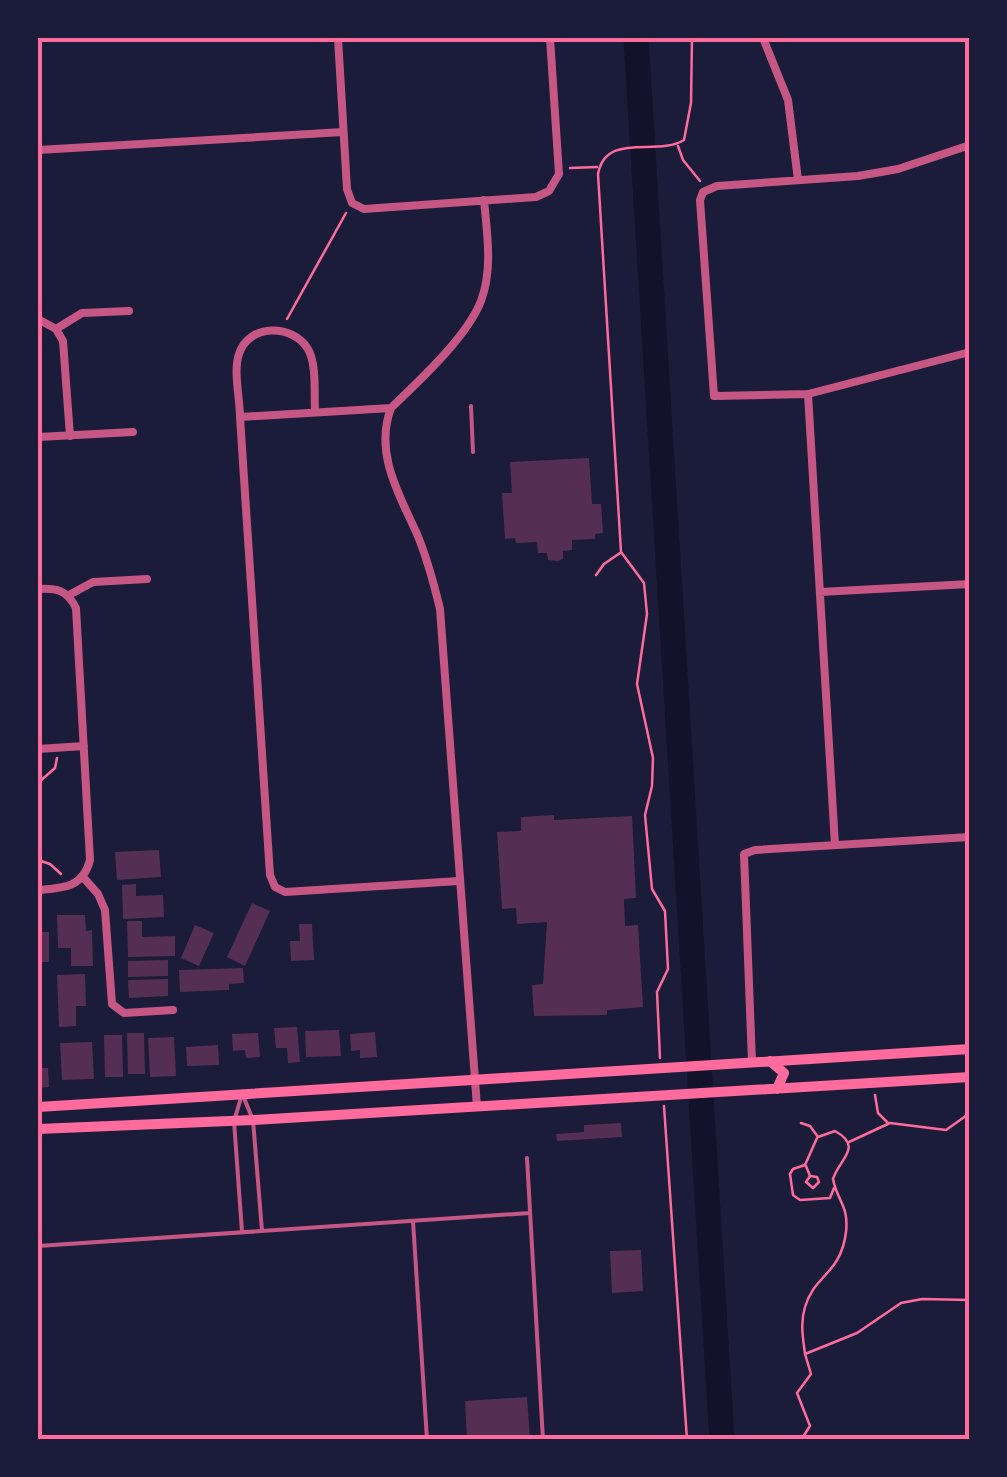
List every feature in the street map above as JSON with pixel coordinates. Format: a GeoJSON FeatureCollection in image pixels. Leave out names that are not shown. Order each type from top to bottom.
{"type":"FeatureCollection","features":[{"type":"Feature","properties":{"kind":"main road"},"geometry":{"type":"LineString","coordinates":[[38,1107],[661,1063],[752,1062],[970,1049]]}},
{"type":"Feature","properties":{"kind":"main road"},"geometry":{"type":"LineString","coordinates":[[769,1060],[784,1072],[777,1089]]}},
{"type":"Feature","properties":{"kind":"main road"},"geometry":{"type":"LineString","coordinates":[[38,1129],[663,1098],[970,1077]]}},
{"type":"Feature","properties":{"kind":"street"},"geometry":{"type":"LineString","coordinates":[[338,38],[346,189],[352,203],[364,209],[536,196],[549,191],[559,174],[550,38]]}},
{"type":"Feature","properties":{"kind":"street"},"geometry":{"type":"LineString","coordinates":[[763,38],[788,100],[798,180]]}},
{"type":"Feature","properties":{"kind":"street"},"geometry":{"type":"LineString","coordinates":[[38,150],[343,132]]}},
{"type":"Feature","properties":{"kind":"street"},"geometry":{"type":"LineString","coordinates":[[970,145],[898,169],[858,176],[717,186],[707,190],[700,200],[714,396],[808,394],[970,352]]}},
{"type":"Feature","properties":{"kind":"street"},"geometry":{"type":"LineString","coordinates":[[477,1107],[440,609],[418,537],[389,472],[384,425],[390,408],[470,321],[482,298],[489,253],[484,200]]}},
{"type":"Feature","properties":{"kind":"street"},"geometry":{"type":"LineString","coordinates":[[56,329],[82,314],[130,310]]}},
{"type":"Feature","properties":{"kind":"street"},"geometry":{"type":"LineString","coordinates":[[38,319],[56,329],[63,341],[70,436]]}},
{"type":"Feature","properties":{"kind":"street"},"geometry":{"type":"LineString","coordinates":[[315,412],[312,356],[306,345],[292,333],[272,329],[246,342],[238,356],[240,418],[270,875],[275,887],[285,892],[459,881]]}},
{"type":"Feature","properties":{"kind":"street"},"geometry":{"type":"LineString","coordinates":[[808,394],[835,845]]}},
{"type":"Feature","properties":{"kind":"street"},"geometry":{"type":"LineString","coordinates":[[240,418],[390,408]]}},
{"type":"Feature","properties":{"kind":"street"},"geometry":{"type":"LineString","coordinates":[[38,438],[133,432]]}},
{"type":"Feature","properties":{"kind":"street"},"geometry":{"type":"LineString","coordinates":[[69,595],[93,582],[147,578]]}},
{"type":"Feature","properties":{"kind":"street"},"geometry":{"type":"LineString","coordinates":[[820,592],[970,584]]}},
{"type":"Feature","properties":{"kind":"street"},"geometry":{"type":"LineString","coordinates":[[38,589],[56,588],[69,595],[76,608],[90,860],[83,877],[65,888],[38,890]]}},
{"type":"Feature","properties":{"kind":"street"},"geometry":{"type":"LineString","coordinates":[[38,749],[84,746]]}},
{"type":"Feature","properties":{"kind":"street"},"geometry":{"type":"LineString","coordinates":[[752,1062],[744,854],[755,850],[970,837]]}},
{"type":"Feature","properties":{"kind":"street"},"geometry":{"type":"LineString","coordinates":[[83,877],[106,910],[112,1004],[124,1013],[173,1010]]}},
{"type":"Feature","properties":{"kind":"lane"},"geometry":{"type":"LineString","coordinates":[[470,406],[474,452]]}},
{"type":"Feature","properties":{"kind":"lane"},"geometry":{"type":"LineString","coordinates":[[242,1093],[253,1120],[262,1231]]}},
{"type":"Feature","properties":{"kind":"lane"},"geometry":{"type":"LineString","coordinates":[[242,1093],[234,1121],[242,1232]]}},
{"type":"Feature","properties":{"kind":"lane"},"geometry":{"type":"LineString","coordinates":[[527,1158],[543,1440]]}},
{"type":"Feature","properties":{"kind":"lane"},"geometry":{"type":"LineString","coordinates":[[38,1246],[530,1214]]}},
{"type":"Feature","properties":{"kind":"lane"},"geometry":{"type":"LineString","coordinates":[[413,1221],[427,1440]]}},
{"type":"Feature","properties":{"kind":"path"},"geometry":{"type":"LineString","coordinates":[[661,1063],[657,992],[668,969],[665,911],[652,888],[645,815],[654,758],[637,684],[648,614],[644,582],[622,552],[599,167],[611,152],[684,140],[690,120],[692,38]]}},
{"type":"Feature","properties":{"kind":"path"},"geometry":{"type":"LineString","coordinates":[[678,144],[683,160],[707,190]]}},
{"type":"Feature","properties":{"kind":"path"},"geometry":{"type":"LineString","coordinates":[[558,168],[599,167]]}},
{"type":"Feature","properties":{"kind":"path"},"geometry":{"type":"LineString","coordinates":[[283,331],[288,314],[352,203]]}},
{"type":"Feature","properties":{"kind":"path"},"geometry":{"type":"LineString","coordinates":[[596,574],[622,552]]}},
{"type":"Feature","properties":{"kind":"path"},"geometry":{"type":"LineString","coordinates":[[38,783],[55,768],[57,748]]}},
{"type":"Feature","properties":{"kind":"path"},"geometry":{"type":"LineString","coordinates":[[38,860],[58,869],[65,888]]}},
{"type":"Feature","properties":{"kind":"path"},"geometry":{"type":"LineString","coordinates":[[874,1083],[878,1113],[890,1123]]}},
{"type":"Feature","properties":{"kind":"path"},"geometry":{"type":"LineString","coordinates":[[663,1098],[687,1440]]}},
{"type":"Feature","properties":{"kind":"path"},"geometry":{"type":"LineString","coordinates":[[848,1143],[890,1123],[946,1130],[970,1113]]}},
{"type":"Feature","properties":{"kind":"path"},"geometry":{"type":"LineString","coordinates":[[800,1123],[810,1126],[818,1137]]}},
{"type":"Feature","properties":{"kind":"path"},"geometry":{"type":"LineString","coordinates":[[834,1131],[848,1143],[848,1156],[836,1170],[830,1198],[800,1200],[793,1195],[790,1174],[805,1165],[818,1137],[834,1131]]}},
{"type":"Feature","properties":{"kind":"path"},"geometry":{"type":"LineString","coordinates":[[805,1165],[810,1176]]}},
{"type":"Feature","properties":{"kind":"path"},"geometry":{"type":"LineString","coordinates":[[810,1176],[814,1175],[819,1182],[813,1188],[813,1200]]}},
{"type":"Feature","properties":{"kind":"path"},"geometry":{"type":"LineString","coordinates":[[810,1176],[806,1182],[813,1188]]}},
{"type":"Feature","properties":{"kind":"path"},"geometry":{"type":"LineString","coordinates":[[801,1440],[810,1426],[797,1394],[811,1374],[802,1326],[805,1304],[837,1265],[843,1251],[846,1206],[834,1187]]}},
{"type":"Feature","properties":{"kind":"path"},"geometry":{"type":"LineString","coordinates":[[806,1354],[856,1333],[900,1302],[970,1300]]}},
{"type":"Feature","properties":{"kind":"building"},"geometry":{"type":"Polygon","coordinates":[[[589,458],[592,504],[601,504],[603,533],[595,534],[595,539],[572,540],[572,550],[563,551],[563,559],[558,561],[548,560],[547,553],[538,553],[537,542],[505,539],[502,493],[512,493],[510,462],[589,458]]]}},
{"type":"Feature","properties":{"kind":"building"},"geometry":{"type":"Polygon","coordinates":[[[554,815],[554,820],[632,816],[636,898],[624,899],[625,926],[638,925],[643,1007],[607,1010],[607,1015],[534,1016],[532,985],[543,984],[547,922],[517,924],[516,908],[502,909],[497,832],[521,831],[521,817],[554,815]]]}},
{"type":"Feature","properties":{"kind":"building"},"geometry":{"type":"Polygon","coordinates":[[[159,850],[161,877],[117,880],[115,852],[159,850]]]}},
{"type":"Feature","properties":{"kind":"building"},"geometry":{"type":"Polygon","coordinates":[[[136,884],[136,896],[163,895],[164,917],[123,919],[122,885],[136,884]]]}},
{"type":"Feature","properties":{"kind":"building"},"geometry":{"type":"Polygon","coordinates":[[[252,903],[270,911],[245,966],[227,957],[252,903]]]}},
{"type":"Feature","properties":{"kind":"building"},"geometry":{"type":"Polygon","coordinates":[[[57,915],[85,915],[86,931],[92,930],[93,966],[71,966],[71,948],[58,948],[57,915]]]}},
{"type":"Feature","properties":{"kind":"building"},"geometry":{"type":"Polygon","coordinates":[[[127,921],[142,921],[142,937],[175,936],[175,956],[128,957],[127,921]]]}},
{"type":"Feature","properties":{"kind":"building"},"geometry":{"type":"Polygon","coordinates":[[[299,924],[312,924],[314,960],[291,961],[290,941],[300,941],[299,924]]]}},
{"type":"Feature","properties":{"kind":"building"},"geometry":{"type":"Polygon","coordinates":[[[195,925],[214,933],[199,966],[181,958],[195,925]]]}},
{"type":"Feature","properties":{"kind":"building"},"geometry":{"type":"Polygon","coordinates":[[[38,932],[49,932],[49,962],[38,962],[38,932]]]}},
{"type":"Feature","properties":{"kind":"building"},"geometry":{"type":"Polygon","coordinates":[[[168,960],[168,976],[128,977],[128,961],[168,960]]]}},
{"type":"Feature","properties":{"kind":"building"},"geometry":{"type":"Polygon","coordinates":[[[243,968],[244,983],[229,984],[229,990],[180,992],[179,970],[243,968]]]}},
{"type":"Feature","properties":{"kind":"building"},"geometry":{"type":"Polygon","coordinates":[[[85,974],[86,1006],[76,1006],[76,1026],[59,1027],[57,975],[85,974]]]}},
{"type":"Feature","properties":{"kind":"building"},"geometry":{"type":"Polygon","coordinates":[[[168,979],[168,996],[129,998],[128,980],[168,979]]]}},
{"type":"Feature","properties":{"kind":"building"},"geometry":{"type":"Polygon","coordinates":[[[297,1027],[300,1062],[288,1063],[287,1048],[276,1048],[274,1028],[297,1027]]]}},
{"type":"Feature","properties":{"kind":"building"},"geometry":{"type":"Polygon","coordinates":[[[339,1030],[341,1056],[306,1057],[305,1031],[339,1030]]]}},
{"type":"Feature","properties":{"kind":"building"},"geometry":{"type":"Polygon","coordinates":[[[375,1032],[377,1057],[360,1058],[360,1050],[351,1051],[350,1034],[375,1032]]]}},
{"type":"Feature","properties":{"kind":"building"},"geometry":{"type":"Polygon","coordinates":[[[127,1033],[144,1033],[145,1074],[128,1074],[127,1033]]]}},
{"type":"Feature","properties":{"kind":"building"},"geometry":{"type":"Polygon","coordinates":[[[258,1033],[260,1057],[246,1058],[245,1050],[233,1051],[232,1034],[258,1033]]]}},
{"type":"Feature","properties":{"kind":"building"},"geometry":{"type":"Polygon","coordinates":[[[104,1035],[122,1035],[123,1077],[105,1077],[104,1035]]]}},
{"type":"Feature","properties":{"kind":"building"},"geometry":{"type":"Polygon","coordinates":[[[174,1037],[176,1076],[150,1077],[148,1038],[174,1037]]]}},
{"type":"Feature","properties":{"kind":"building"},"geometry":{"type":"Polygon","coordinates":[[[92,1042],[94,1079],[62,1080],[60,1043],[92,1042]]]}},
{"type":"Feature","properties":{"kind":"building"},"geometry":{"type":"Polygon","coordinates":[[[218,1045],[219,1065],[187,1066],[186,1047],[218,1045]]]}},
{"type":"Feature","properties":{"kind":"building"},"geometry":{"type":"Polygon","coordinates":[[[38,1068],[48,1068],[49,1087],[38,1088],[38,1068]]]}},
{"type":"Feature","properties":{"kind":"building"},"geometry":{"type":"Polygon","coordinates":[[[621,1123],[622,1137],[557,1141],[556,1134],[584,1132],[584,1125],[621,1123]]]}},
{"type":"Feature","properties":{"kind":"building"},"geometry":{"type":"Polygon","coordinates":[[[641,1250],[643,1291],[612,1293],[610,1251],[641,1250]]]}},
{"type":"Feature","properties":{"kind":"building"},"geometry":{"type":"Polygon","coordinates":[[[527,1397],[530,1440],[467,1440],[465,1401],[527,1397]]]}},
{"type":"Feature","properties":{"kind":"waterway"},"geometry":{"type":"LineString","coordinates":[[636,38],[722,1440]]}}]}
